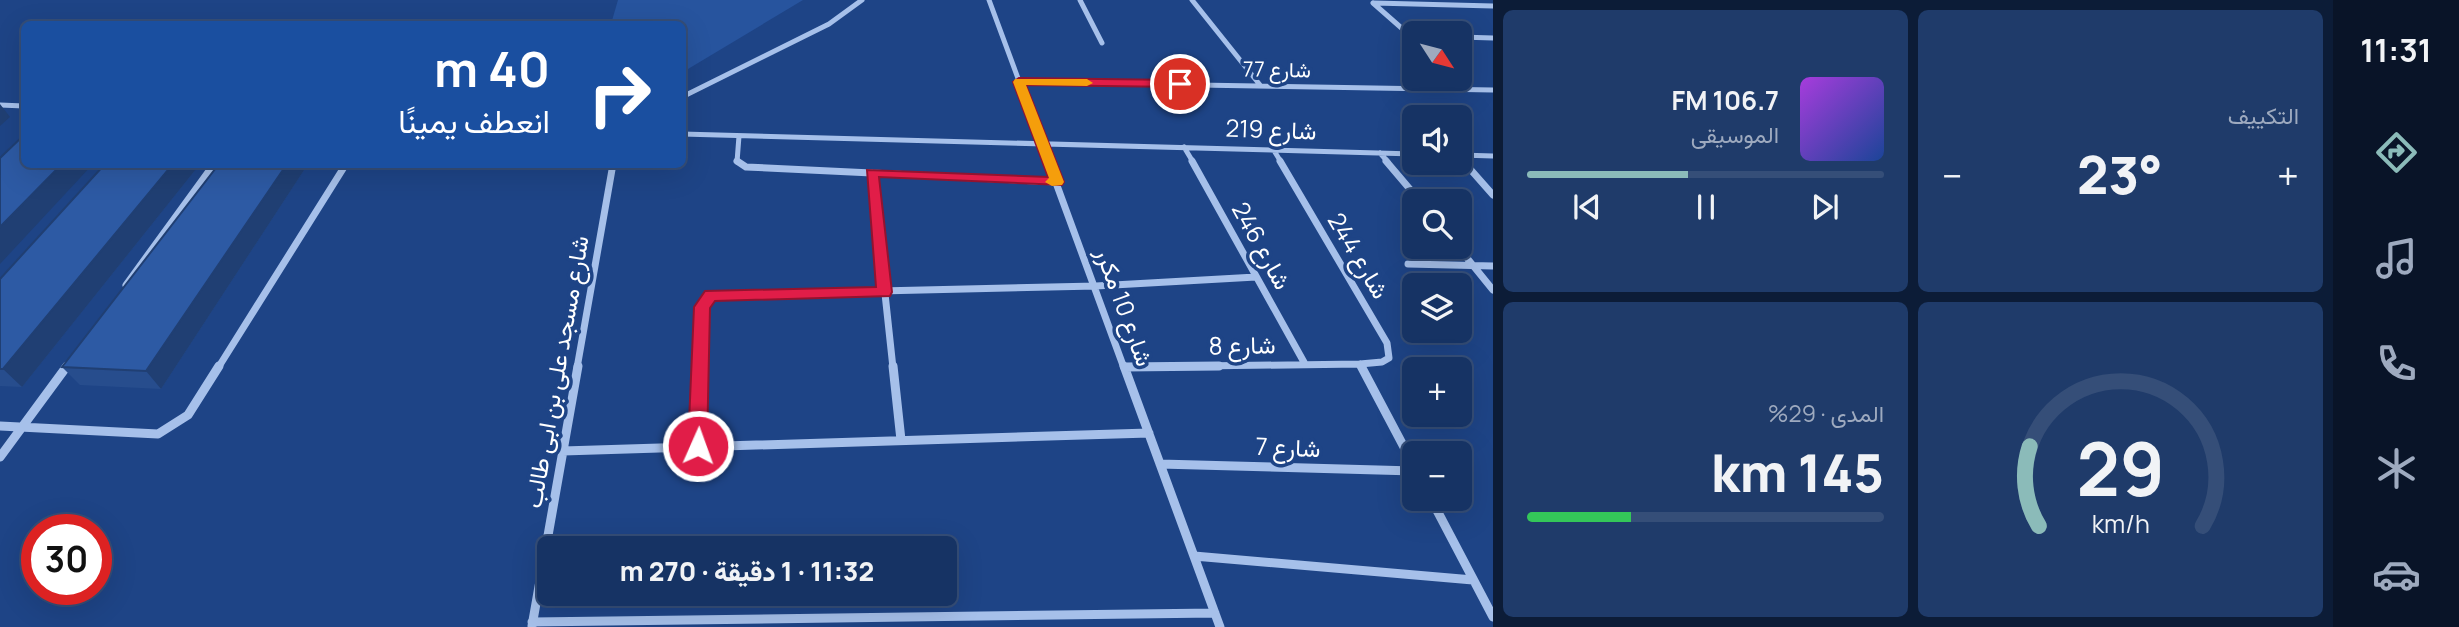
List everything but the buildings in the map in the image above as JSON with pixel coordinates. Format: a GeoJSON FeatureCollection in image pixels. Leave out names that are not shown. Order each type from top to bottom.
{"type":"FeatureCollection","features":[{"type":"Feature","properties":{"kind":"street"},"geometry":{"type":"LineString","coordinates":[[686,95],[829,24],[862,0]]}},
{"type":"Feature","properties":{"kind":"street","name":"شارع 10 مكرر"},"geometry":{"type":"LineString","coordinates":[[989,0],[1220,627]]}},
{"type":"Feature","properties":{"kind":"street"},"geometry":{"type":"LineString","coordinates":[[1080,0],[1102,43]]}},
{"type":"Feature","properties":{"kind":"street"},"geometry":{"type":"LineString","coordinates":[[1192,0],[1260,85]]}},
{"type":"Feature","properties":{"kind":"street"},"geometry":{"type":"LineString","coordinates":[[1464,0],[1472,6]]}},
{"type":"Feature","properties":{"kind":"street"},"geometry":{"type":"LineString","coordinates":[[1372,2],[1493,6]]}},
{"type":"Feature","properties":{"kind":"street"},"geometry":{"type":"LineString","coordinates":[[1372,2],[1402,28]]}},
{"type":"Feature","properties":{"kind":"street"},"geometry":{"type":"LineString","coordinates":[[1472,37],[1493,38]]}},
{"type":"Feature","properties":{"kind":"street","name":"شارع 77"},"geometry":{"type":"LineString","coordinates":[[1019,82],[1402,88]]}},
{"type":"Feature","properties":{"kind":"street","name":"شارع 77"},"geometry":{"type":"LineString","coordinates":[[1472,89],[1493,90]]}},
{"type":"Feature","properties":{"kind":"street"},"geometry":{"type":"LineString","coordinates":[[0,105],[21,106]]}},
{"type":"Feature","properties":{"kind":"street","name":"شارع 219"},"geometry":{"type":"LineString","coordinates":[[686,134],[1402,154]]}},
{"type":"Feature","properties":{"kind":"street"},"geometry":{"type":"LineString","coordinates":[[739,136],[737,163],[742,166],[1057,182]]}},
{"type":"Feature","properties":{"kind":"street","name":"شارع 246"},"geometry":{"type":"LineString","coordinates":[[1184,147],[1305,363]]}},
{"type":"Feature","properties":{"kind":"street","name":"شارع 244"},"geometry":{"type":"LineString","coordinates":[[1273,149],[1387,343],[1390,351],[1388,358],[1382,362],[1360,363]]}},
{"type":"Feature","properties":{"kind":"street"},"geometry":{"type":"LineString","coordinates":[[1380,153],[1410,189]]}},
{"type":"Feature","properties":{"kind":"street"},"geometry":{"type":"LineString","coordinates":[[1472,156],[1493,156]]}},
{"type":"Feature","properties":{"kind":"street"},"geometry":{"type":"LineString","coordinates":[[118,296],[211,168]]}},
{"type":"Feature","properties":{"kind":"street"},"geometry":{"type":"LineString","coordinates":[[0,426],[158,434],[188,415],[343,168]]}},
{"type":"Feature","properties":{"kind":"street","name":"شارع مسجد على بن ابى طالب"},"geometry":{"type":"LineString","coordinates":[[532,625],[612,168]]}},
{"type":"Feature","properties":{"kind":"street"},"geometry":{"type":"LineString","coordinates":[[1472,170],[1493,195]]}},
{"type":"Feature","properties":{"kind":"street"},"geometry":{"type":"LineString","coordinates":[[872,173],[901,440]]}},
{"type":"Feature","properties":{"kind":"street"},"geometry":{"type":"LineString","coordinates":[[1468,259],[1493,290]]}},
{"type":"Feature","properties":{"kind":"street"},"geometry":{"type":"LineString","coordinates":[[1408,264],[1493,266]]}},
{"type":"Feature","properties":{"kind":"street"},"geometry":{"type":"LineString","coordinates":[[698,446],[702,307],[710,295],[1096,286],[1255,276]]}},
{"type":"Feature","properties":{"kind":"street"},"geometry":{"type":"LineString","coordinates":[[0,457],[78,351]]}},
{"type":"Feature","properties":{"kind":"street"},"geometry":{"type":"LineString","coordinates":[[1360,363],[1402,443]]}},
{"type":"Feature","properties":{"kind":"street","name":"شارع 8"},"geometry":{"type":"LineString","coordinates":[[1125,367],[1360,363]]}},
{"type":"Feature","properties":{"kind":"street"},"geometry":{"type":"LineString","coordinates":[[563,451],[1149,433]]}},
{"type":"Feature","properties":{"kind":"street","name":"شارع 7"},"geometry":{"type":"LineString","coordinates":[[1160,464],[1402,471]]}},
{"type":"Feature","properties":{"kind":"street"},"geometry":{"type":"LineString","coordinates":[[1437,511],[1493,617]]}},
{"type":"Feature","properties":{"kind":"street"},"geometry":{"type":"LineString","coordinates":[[1194,556],[1473,580]]}},
{"type":"Feature","properties":{"kind":"street"},"geometry":{"type":"LineString","coordinates":[[532,625],[1215,613]]}},
{"type":"Feature","properties":{"kind":"shaded area"},"geometry":{"type":"Polygon","coordinates":[[[618,0],[803,0],[686,70],[686,21],[612,21],[618,0]]]}},
{"type":"Feature","properties":{"kind":"slow traffic"},"geometry":{"type":"LineString","coordinates":[[1052,182],[1057,182],[1019,82],[1087,83]]}},
{"type":"Feature","properties":{"kind":"route"},"geometry":{"type":"LineString","coordinates":[[698,446],[702,307],[704,300],[710,295],[884,292],[872,173],[1057,182],[1019,82],[1180,84]]}}]}
